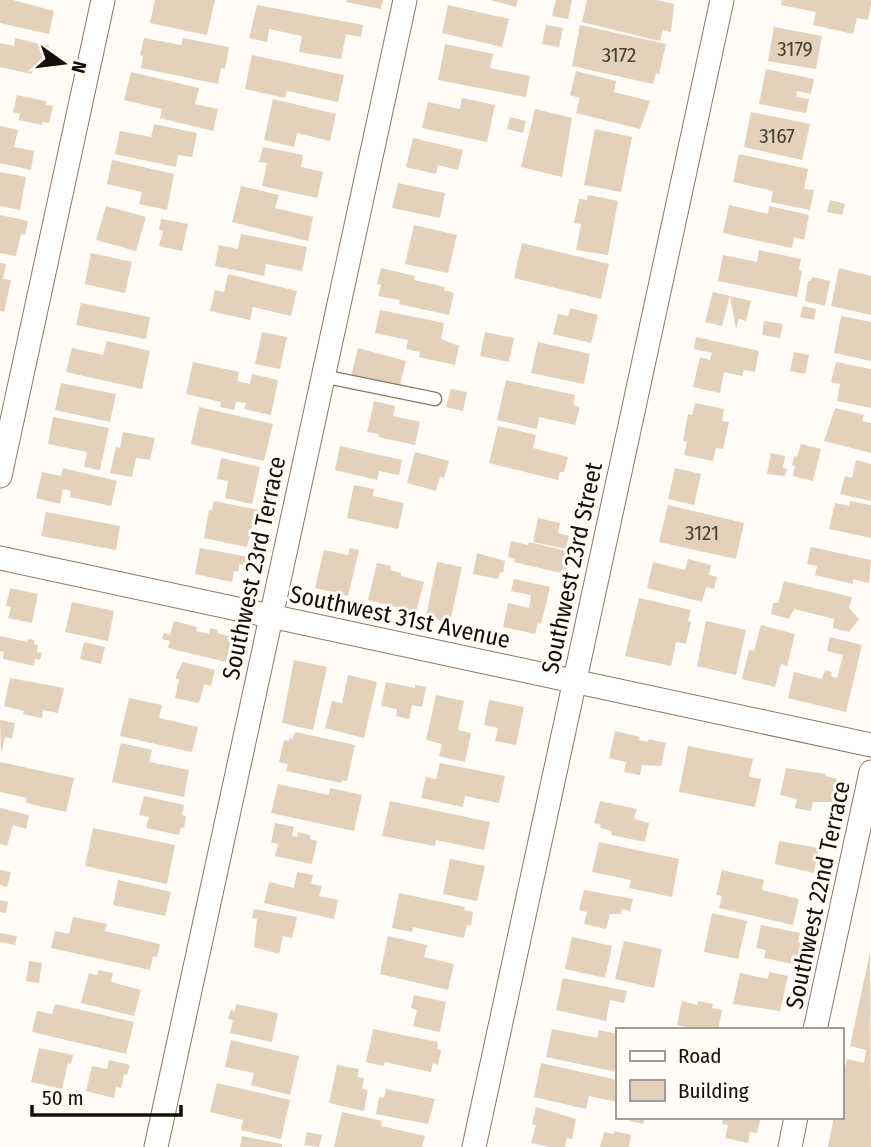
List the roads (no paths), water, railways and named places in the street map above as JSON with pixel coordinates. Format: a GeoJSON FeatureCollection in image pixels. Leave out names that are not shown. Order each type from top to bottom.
{"type":"FeatureCollection","features":[{"type":"Feature","properties":{"kind":"street"},"geometry":{"type":"LineString","coordinates":[[0,476],[103,0]]}},
{"type":"Feature","properties":{"kind":"street","name":"Southwest 23rd Terrace"},"geometry":{"type":"LineString","coordinates":[[156,1147],[405,0]]}},
{"type":"Feature","properties":{"kind":"street","name":"Southwest 23rd Street"},"geometry":{"type":"LineString","coordinates":[[474,1147],[722,0]]}},
{"type":"Feature","properties":{"kind":"street","name":"Southwest 31st Avenue"},"geometry":{"type":"LineString","coordinates":[[0,558],[871,745]]}},
{"type":"Feature","properties":{"kind":"street","name":"Southwest 22nd Terrace"},"geometry":{"type":"LineString","coordinates":[[815,1028],[871,772]]}},
{"type":"Feature","properties":{"kind":"street"},"geometry":{"type":"LineString","coordinates":[[790,1147],[796,1119]]}},
{"type":"Feature","properties":{"kind":"lane"},"geometry":{"type":"LineString","coordinates":[[322,376],[435,399]]}}]}
